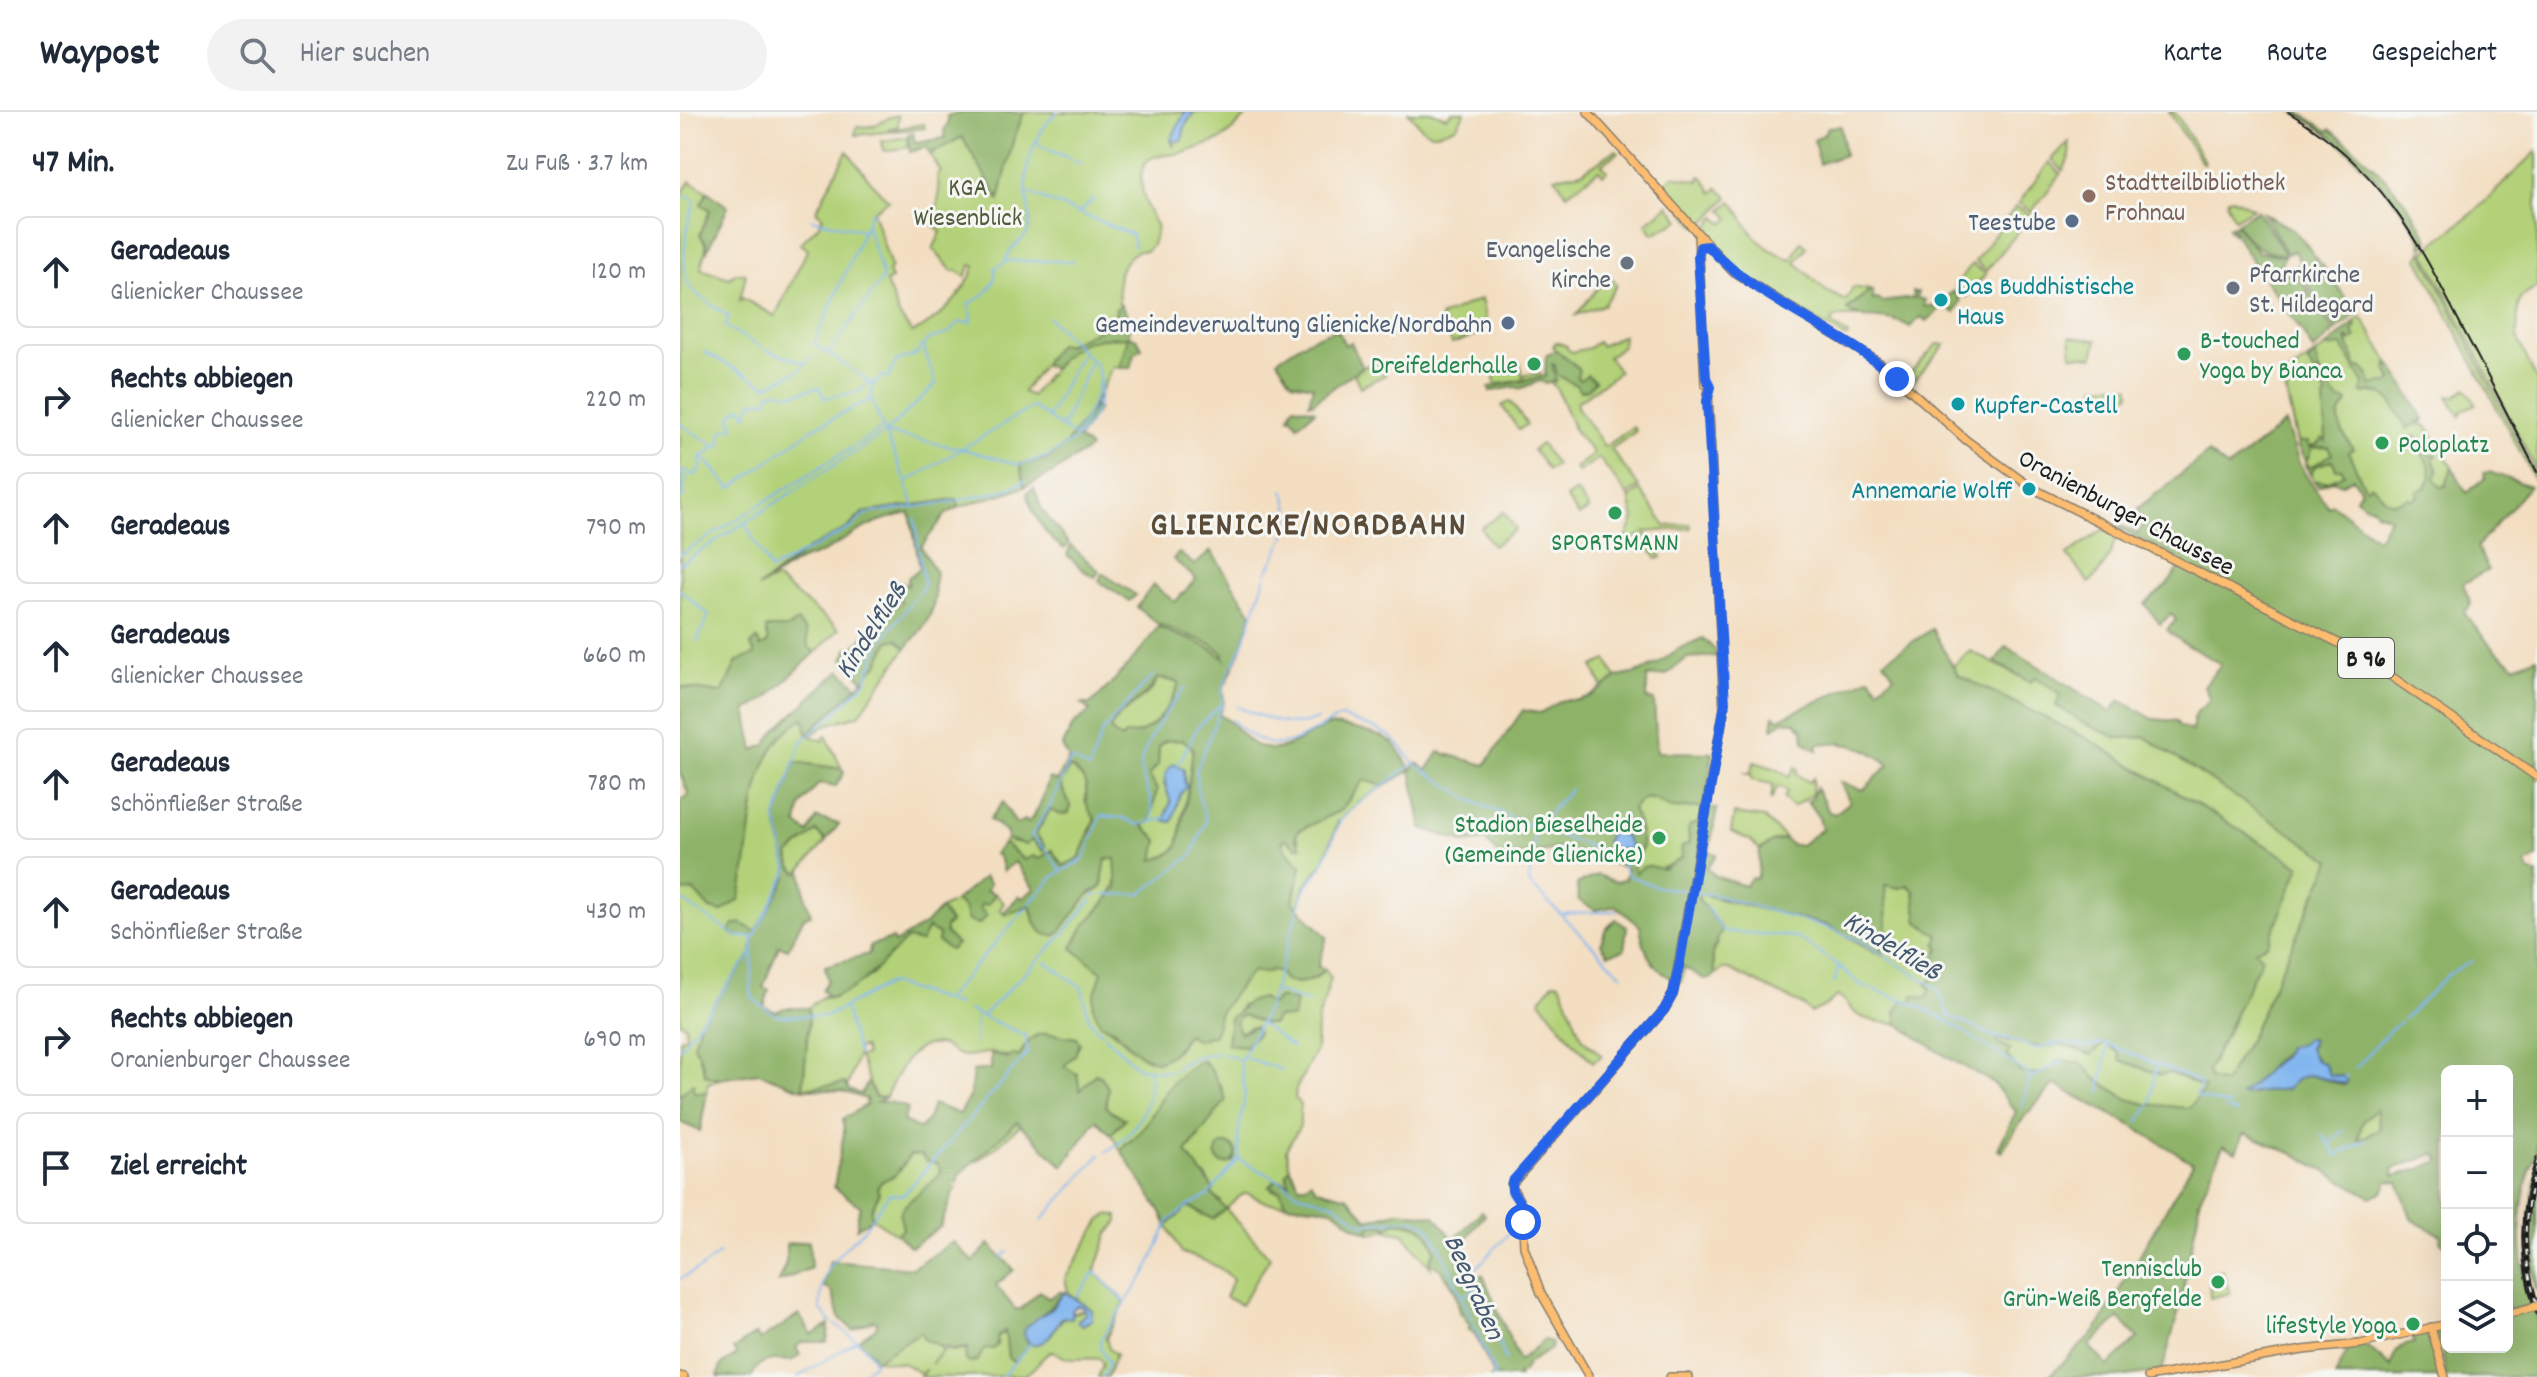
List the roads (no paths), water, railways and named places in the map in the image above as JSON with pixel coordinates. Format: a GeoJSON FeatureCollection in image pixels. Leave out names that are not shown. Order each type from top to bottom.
{"type":"FeatureCollection","features":[{"type":"Feature","properties":{"kind":"main road","name":"Oranienburger Chaussee"},"geometry":{"type":"LineString","coordinates":[[1588,112],[1708,246],[1743,280],[1880,363],[1966,440],[2036,490],[2356,652],[2537,777]]}},
{"type":"Feature","properties":{"kind":"main road"},"geometry":{"type":"LineString","coordinates":[[1589,1377],[1546,1303],[1524,1247],[1522,1206],[1511,1185],[1670,1002],[1692,892],[1724,715],[1698,235]]}},
{"type":"Feature","properties":{"kind":"main road"},"geometry":{"type":"LineString","coordinates":[[1698,251],[1702,245],[1708,246]]}},
{"type":"Feature","properties":{"kind":"main road"},"geometry":{"type":"LineString","coordinates":[[1696,374],[1707,386]]}},
{"type":"Feature","properties":{"kind":"main road"},"geometry":{"type":"LineString","coordinates":[[2513,1312],[2537,1306]]}},
{"type":"Feature","properties":{"kind":"main road"},"geometry":{"type":"LineString","coordinates":[[2149,1377],[2303,1350],[2360,1344],[2441,1325]]}},
{"type":"Feature","properties":{"kind":"main road"},"geometry":{"type":"LineString","coordinates":[[2431,1327],[2445,1377]]}},
{"type":"Feature","properties":{"kind":"main road"},"geometry":{"type":"LineString","coordinates":[[1670,1377],[1688,1377]]}},
{"type":"Feature","properties":{"kind":"water"},"geometry":{"type":"Polygon","coordinates":[[[1185,112],[1194,112],[1185,126],[1182,140],[1173,142],[1171,140],[1185,112]]]}},
{"type":"Feature","properties":{"kind":"water"},"geometry":{"type":"Polygon","coordinates":[[[1173,764],[1184,769],[1187,786],[1180,795],[1172,822],[1164,820],[1171,802],[1165,777],[1173,764]]]}},
{"type":"Feature","properties":{"kind":"water"},"geometry":{"type":"Polygon","coordinates":[[[1611,831],[1625,836],[1631,848],[1610,847],[1606,841],[1611,831]]]}},
{"type":"Feature","properties":{"kind":"water"},"geometry":{"type":"Polygon","coordinates":[[[2307,1038],[2312,1041],[2309,1049],[2315,1060],[2325,1064],[2329,1075],[2341,1076],[2347,1081],[2346,1084],[2309,1075],[2297,1079],[2287,1089],[2240,1095],[2283,1057],[2287,1047],[2300,1044],[2307,1038]]]}},
{"type":"Feature","properties":{"kind":"water"},"geometry":{"type":"Polygon","coordinates":[[[1065,1292],[1092,1310],[1092,1320],[1082,1325],[1078,1323],[1086,1314],[1083,1307],[1077,1306],[1072,1310],[1072,1318],[1062,1317],[1046,1340],[1030,1344],[1024,1335],[1026,1326],[1051,1309],[1065,1292]]]}},
{"type":"Feature","properties":{"kind":"waterway"},"geometry":{"type":"LineString","coordinates":[[680,498],[685,496],[683,487],[687,479],[681,472],[685,470],[694,476],[701,468],[700,457],[711,452],[712,444],[721,445],[721,434],[725,429],[734,428],[731,416],[739,408],[744,409],[746,416],[752,402],[768,400],[770,393],[776,391],[793,394],[819,387],[825,398],[861,391],[867,383],[877,383],[881,376],[889,377],[896,361],[916,355],[928,339],[948,333],[957,323],[971,322],[968,304],[988,290],[994,280],[995,268],[1005,262],[1011,250],[1027,233],[1030,220],[1026,186],[1029,162],[1042,130],[1057,112]]}},
{"type":"Feature","properties":{"kind":"waterway"},"geometry":{"type":"LineString","coordinates":[[1038,142],[1040,146],[1082,164]]}},
{"type":"Feature","properties":{"kind":"waterway"},"geometry":{"type":"LineString","coordinates":[[1026,192],[1132,235],[1134,247]]}},
{"type":"Feature","properties":{"kind":"waterway"},"geometry":{"type":"LineString","coordinates":[[683,194],[696,202]]}},
{"type":"Feature","properties":{"kind":"waterway"},"geometry":{"type":"LineString","coordinates":[[1080,212],[1094,199]]}},
{"type":"Feature","properties":{"kind":"waterway"},"geometry":{"type":"LineString","coordinates":[[694,205],[685,246],[689,286],[729,317],[725,326],[762,348]]}},
{"type":"Feature","properties":{"kind":"waterway"},"geometry":{"type":"LineString","coordinates":[[854,371],[814,344],[872,211]]}},
{"type":"Feature","properties":{"kind":"waterway"},"geometry":{"type":"LineString","coordinates":[[812,219],[834,224]]}},
{"type":"Feature","properties":{"kind":"waterway"},"geometry":{"type":"LineString","coordinates":[[836,224],[862,230]]}},
{"type":"Feature","properties":{"kind":"waterway"},"geometry":{"type":"LineString","coordinates":[[830,351],[883,278],[867,226]]}},
{"type":"Feature","properties":{"kind":"waterway"},"geometry":{"type":"LineString","coordinates":[[1007,261],[1073,261]]}},
{"type":"Feature","properties":{"kind":"waterway"},"geometry":{"type":"LineString","coordinates":[[1049,318],[1096,365],[1099,375],[1100,396],[1094,415],[1074,440]]}},
{"type":"Feature","properties":{"kind":"waterway"},"geometry":{"type":"LineString","coordinates":[[680,564],[885,433],[936,384],[923,346]]}},
{"type":"Feature","properties":{"kind":"waterway"},"geometry":{"type":"LineString","coordinates":[[766,350],[805,363]]}},
{"type":"Feature","properties":{"kind":"waterway"},"geometry":{"type":"LineString","coordinates":[[704,352],[767,386],[797,371]]}},
{"type":"Feature","properties":{"kind":"waterway"},"geometry":{"type":"LineString","coordinates":[[1048,417],[1081,353]]}},
{"type":"Feature","properties":{"kind":"waterway"},"geometry":{"type":"LineString","coordinates":[[799,370],[812,356]]}},
{"type":"Feature","properties":{"kind":"waterway"},"geometry":{"type":"LineString","coordinates":[[1062,427],[1090,363]]}},
{"type":"Feature","properties":{"kind":"waterway"},"geometry":{"type":"LineString","coordinates":[[856,372],[871,383]]}},
{"type":"Feature","properties":{"kind":"waterway"},"geometry":{"type":"LineString","coordinates":[[1074,436],[1090,410],[1099,382]]}},
{"type":"Feature","properties":{"kind":"waterway","name":"Kindelfließ"},"geometry":{"type":"LineString","coordinates":[[873,384],[871,399],[914,507]]}},
{"type":"Feature","properties":{"kind":"waterway"},"geometry":{"type":"LineString","coordinates":[[703,457],[731,489],[812,429],[871,399]]}},
{"type":"Feature","properties":{"kind":"waterway"},"geometry":{"type":"LineString","coordinates":[[1031,408],[1072,435]]}},
{"type":"Feature","properties":{"kind":"waterway"},"geometry":{"type":"LineString","coordinates":[[906,482],[1029,409]]}},
{"type":"Feature","properties":{"kind":"waterway"},"geometry":{"type":"LineString","coordinates":[[680,424],[712,444]]}},
{"type":"Feature","properties":{"kind":"waterway"},"geometry":{"type":"LineString","coordinates":[[680,555],[883,428]]}},
{"type":"Feature","properties":{"kind":"waterway"},"geometry":{"type":"LineString","coordinates":[[886,433],[963,449],[1019,465],[1049,456],[1072,441]]}},
{"type":"Feature","properties":{"kind":"waterway"},"geometry":{"type":"LineString","coordinates":[[745,524],[771,570],[852,527],[865,514],[956,501],[1009,489],[1024,481]]}},
{"type":"Feature","properties":{"kind":"waterway"},"geometry":{"type":"LineString","coordinates":[[1266,574],[1286,534],[1289,513],[1283,490]]}},
{"type":"Feature","properties":{"kind":"waterway","name":"Kindelfließ"},"geometry":{"type":"LineString","coordinates":[[915,518],[918,547]]}},
{"type":"Feature","properties":{"kind":"waterway","name":"Kindelfließ"},"geometry":{"type":"LineString","coordinates":[[919,551],[924,583],[922,589],[880,642],[866,681],[802,741],[776,818],[788,871],[753,939],[751,994],[755,1001],[777,1016],[827,1016],[890,983],[958,1005]]}},
{"type":"Feature","properties":{"kind":"waterway"},"geometry":{"type":"LineString","coordinates":[[1234,664],[1265,578]]}},
{"type":"Feature","properties":{"kind":"waterway"},"geometry":{"type":"LineString","coordinates":[[680,590],[709,615],[697,641]]}},
{"type":"Feature","properties":{"kind":"waterway","name":"Kindelfließ"},"geometry":{"type":"LineString","coordinates":[[1104,895],[1141,894],[1192,855],[1206,821],[1197,789],[1196,772],[1223,702],[1222,691],[1231,667]]}},
{"type":"Feature","properties":{"kind":"waterway"},"geometry":{"type":"LineString","coordinates":[[1047,851],[1031,836],[1050,806],[1071,759],[1089,769],[1102,732],[1153,675]]}},
{"type":"Feature","properties":{"kind":"waterway"},"geometry":{"type":"LineString","coordinates":[[1151,821],[1151,802],[1141,763],[1157,728],[1185,688]]}},
{"type":"Feature","properties":{"kind":"waterway"},"geometry":{"type":"LineString","coordinates":[[1177,767],[1198,726],[1222,704]]}},
{"type":"Feature","properties":{"kind":"waterway","name":"Kindelfließ"},"geometry":{"type":"LineString","coordinates":[[1237,707],[1287,723],[1307,723],[1317,719]]}},
{"type":"Feature","properties":{"kind":"waterway","name":"Kindelfließ"},"geometry":{"type":"LineString","coordinates":[[1232,720],[1261,741],[1274,744],[1298,739],[1341,717],[1379,730]]}},
{"type":"Feature","properties":{"kind":"waterway","name":"Kindelfließ"},"geometry":{"type":"LineString","coordinates":[[1380,731],[1393,738],[1414,763],[1470,800],[1536,828],[1601,850],[1621,862],[1627,875],[1657,887],[1687,891]]}},
{"type":"Feature","properties":{"kind":"waterway"},"geometry":{"type":"LineString","coordinates":[[1321,869],[1341,819],[1414,763]]}},
{"type":"Feature","properties":{"kind":"waterway"},"geometry":{"type":"LineString","coordinates":[[1537,827],[1570,789]]}},
{"type":"Feature","properties":{"kind":"waterway"},"geometry":{"type":"LineString","coordinates":[[1029,904],[1055,875],[1084,859],[1101,816],[1123,818],[1138,825],[1166,818]]}},
{"type":"Feature","properties":{"kind":"waterway"},"geometry":{"type":"LineString","coordinates":[[1535,828],[1529,883],[1622,975]]}},
{"type":"Feature","properties":{"kind":"waterway"},"geometry":{"type":"LineString","coordinates":[[1048,852],[1061,871]]}},
{"type":"Feature","properties":{"kind":"waterway"},"geometry":{"type":"LineString","coordinates":[[1282,963],[1305,888],[1319,871]]}},
{"type":"Feature","properties":{"kind":"waterway","name":"Kindelfließ"},"geometry":{"type":"LineString","coordinates":[[1696,893],[1711,894],[1829,928],[1862,942],[1937,988],[1949,1016],[1998,1038],[2037,1049],[2062,1042],[2087,1047],[2105,1043],[2199,1082],[2198,1097],[2230,1106]]}},
{"type":"Feature","properties":{"kind":"waterway","name":"Kindelfließ"},"geometry":{"type":"LineString","coordinates":[[1093,896],[1097,895]]}},
{"type":"Feature","properties":{"kind":"waterway"},"geometry":{"type":"LineString","coordinates":[[680,899],[709,919]]}},
{"type":"Feature","properties":{"kind":"waterway","name":"Kindelfließ"},"geometry":{"type":"LineString","coordinates":[[982,1016],[1061,937],[1091,900]]}},
{"type":"Feature","properties":{"kind":"waterway"},"geometry":{"type":"LineString","coordinates":[[946,999],[1027,907]]}},
{"type":"Feature","properties":{"kind":"waterway","name":"Kindelfließ"},"geometry":{"type":"LineString","coordinates":[[1706,907],[1723,931],[1797,937],[1861,985],[1919,1006],[1946,1020],[2033,1077],[2062,1061]]}},
{"type":"Feature","properties":{"kind":"waterway"},"geometry":{"type":"LineString","coordinates":[[1563,914],[1617,911]]}},
{"type":"Feature","properties":{"kind":"waterway"},"geometry":{"type":"LineString","coordinates":[[711,920],[738,937],[752,937]]}},
{"type":"Feature","properties":{"kind":"waterway"},"geometry":{"type":"LineString","coordinates":[[680,1048],[752,953]]}},
{"type":"Feature","properties":{"kind":"waterway"},"geometry":{"type":"LineString","coordinates":[[2404,1019],[2449,974],[2472,961]]}},
{"type":"Feature","properties":{"kind":"waterway","name":"Beegraben"},"geometry":{"type":"LineString","coordinates":[[1046,962],[1082,988],[1089,1020],[1102,1033]]}},
{"type":"Feature","properties":{"kind":"waterway"},"geometry":{"type":"LineString","coordinates":[[1240,1061],[1268,1008],[1281,966]]}},
{"type":"Feature","properties":{"kind":"waterway"},"geometry":{"type":"LineString","coordinates":[[1834,983],[1839,966]]}},
{"type":"Feature","properties":{"kind":"waterway"},"geometry":{"type":"LineString","coordinates":[[1275,991],[1308,1002]]}},
{"type":"Feature","properties":{"kind":"waterway"},"geometry":{"type":"LineString","coordinates":[[845,1009],[858,1054]]}},
{"type":"Feature","properties":{"kind":"waterway","name":"Kindelfließ"},"geometry":{"type":"LineString","coordinates":[[968,1010],[988,1019]]}},
{"type":"Feature","properties":{"kind":"waterway"},"geometry":{"type":"LineString","coordinates":[[975,1045],[976,1013]]}},
{"type":"Feature","properties":{"kind":"waterway","name":"Kindelfließ"},"geometry":{"type":"LineString","coordinates":[[862,1232],[889,1194],[903,1195],[1027,1054],[1026,1036],[991,1020]]}},
{"type":"Feature","properties":{"kind":"waterway"},"geometry":{"type":"LineString","coordinates":[[2356,1068],[2400,1022]]}},
{"type":"Feature","properties":{"kind":"waterway"},"geometry":{"type":"LineString","coordinates":[[1261,1024],[1292,1047]]}},
{"type":"Feature","properties":{"kind":"waterway","name":"Beegraben"},"geometry":{"type":"LineString","coordinates":[[1105,1036],[1138,1068],[1170,1072],[1178,1067]]}},
{"type":"Feature","properties":{"kind":"waterway"},"geometry":{"type":"LineString","coordinates":[[2102,1080],[2108,1045]]}},
{"type":"Feature","properties":{"kind":"waterway","name":"Beegraben"},"geometry":{"type":"LineString","coordinates":[[1179,1066],[1193,1058],[1216,1053],[1239,1060]]}},
{"type":"Feature","properties":{"kind":"waterway"},"geometry":{"type":"LineString","coordinates":[[1244,1057],[1282,1070]]}},
{"type":"Feature","properties":{"kind":"waterway","name":"Beegraben"},"geometry":{"type":"LineString","coordinates":[[1239,1160],[1238,1135],[1245,1095],[1240,1062]]}},
{"type":"Feature","properties":{"kind":"waterway"},"geometry":{"type":"LineString","coordinates":[[2151,1102],[2156,1064]]}},
{"type":"Feature","properties":{"kind":"waterway"},"geometry":{"type":"LineString","coordinates":[[1106,1152],[1126,1136],[1141,1117],[1148,1095],[1149,1069]]}},
{"type":"Feature","properties":{"kind":"waterway"},"geometry":{"type":"LineString","coordinates":[[2344,1079],[2347,1075]]}},
{"type":"Feature","properties":{"kind":"waterway"},"geometry":{"type":"LineString","coordinates":[[2022,1107],[2030,1077]]}},
{"type":"Feature","properties":{"kind":"waterway"},"geometry":{"type":"LineString","coordinates":[[2101,1081],[2101,1092]]}},
{"type":"Feature","properties":{"kind":"waterway"},"geometry":{"type":"LineString","coordinates":[[2138,1122],[2151,1103]]}},
{"type":"Feature","properties":{"kind":"waterway"},"geometry":{"type":"LineString","coordinates":[[2225,1109],[2237,1113]]}},
{"type":"Feature","properties":{"kind":"waterway"},"geometry":{"type":"LineString","coordinates":[[2329,1143],[2344,1131]]}},
{"type":"Feature","properties":{"kind":"waterway"},"geometry":{"type":"LineString","coordinates":[[2321,1134],[2335,1155]]}},
{"type":"Feature","properties":{"kind":"waterway"},"geometry":{"type":"LineString","coordinates":[[2337,1155],[2366,1140]]}},
{"type":"Feature","properties":{"kind":"waterway"},"geometry":{"type":"LineString","coordinates":[[1042,1220],[1100,1155]]}},
{"type":"Feature","properties":{"kind":"waterway"},"geometry":{"type":"LineString","coordinates":[[1210,1193],[1238,1160]]}},
{"type":"Feature","properties":{"kind":"waterway","name":"Beegraben"},"geometry":{"type":"LineString","coordinates":[[1240,1160],[1282,1182]]}},
{"type":"Feature","properties":{"kind":"waterway","name":"Beegraben"},"geometry":{"type":"LineString","coordinates":[[1284,1183],[1299,1194],[1334,1203],[1362,1224],[1410,1219],[1427,1225],[1443,1253],[1494,1373]]}},
{"type":"Feature","properties":{"kind":"waterway"},"geometry":{"type":"LineString","coordinates":[[1103,1377],[1109,1364],[1100,1340],[1146,1273],[1169,1221],[1209,1195]]}},
{"type":"Feature","properties":{"kind":"waterway"},"geometry":{"type":"LineString","coordinates":[[1506,1360],[1471,1274],[1520,1221]]}},
{"type":"Feature","properties":{"kind":"waterway","name":"Kindelfließ"},"geometry":{"type":"LineString","coordinates":[[831,1322],[820,1309],[826,1274],[830,1265],[861,1233]]}},
{"type":"Feature","properties":{"kind":"waterway"},"geometry":{"type":"LineString","coordinates":[[1001,1258],[1008,1252]]}},
{"type":"Feature","properties":{"kind":"waterway"},"geometry":{"type":"LineString","coordinates":[[680,1279],[719,1254]]}},
{"type":"Feature","properties":{"kind":"waterway"},"geometry":{"type":"LineString","coordinates":[[1077,1297],[1095,1272],[1125,1302]]}},
{"type":"Feature","properties":{"kind":"waterway"},"geometry":{"type":"LineString","coordinates":[[1462,1297],[1476,1288]]}},
{"type":"Feature","properties":{"kind":"waterway","name":"Kindelfließ"},"geometry":{"type":"LineString","coordinates":[[835,1324],[865,1347],[874,1361]]}},
{"type":"Feature","properties":{"kind":"waterway"},"geometry":{"type":"LineString","coordinates":[[798,1377],[858,1340]]}},
{"type":"Feature","properties":{"kind":"waterway"},"geometry":{"type":"LineString","coordinates":[[1002,1377],[1030,1344]]}},
{"type":"Feature","properties":{"kind":"waterway","name":"Kindelfließ"},"geometry":{"type":"LineString","coordinates":[[859,1377],[874,1363]]}},
{"type":"Feature","properties":{"kind":"tram line"},"geometry":{"type":"LineString","coordinates":[[2288,112],[2348,156],[2393,208],[2430,266],[2537,472]]}},
{"type":"Feature","properties":{"kind":"tram line"},"geometry":{"type":"LineString","coordinates":[[2537,1157],[2526,1196],[2522,1236],[2526,1276],[2537,1316]]}},
{"type":"Feature","properties":{"kind":"railway"},"geometry":{"type":"LineString","coordinates":[[2537,1167],[2526,1218],[2526,1253],[2537,1305]]}},
{"type":"Feature","properties":{"kind":"place","name":"Stadtteilbibliothek Frohnau"},"geometry":{"type":"Point","coordinates":[2089,196]}},
{"type":"Feature","properties":{"kind":"place","name":"Teestube"},"geometry":{"type":"Point","coordinates":[2072,221]}},
{"type":"Feature","properties":{"kind":"place","name":"Evangelische Kirche"},"geometry":{"type":"Point","coordinates":[1627,263]}},
{"type":"Feature","properties":{"kind":"place","name":"Pfarrkirche St. Hildegard"},"geometry":{"type":"Point","coordinates":[2233,288]}},
{"type":"Feature","properties":{"kind":"place","name":"Das Buddhistische Haus"},"geometry":{"type":"Point","coordinates":[1941,300]}},
{"type":"Feature","properties":{"kind":"place","name":"Gemeindeverwaltung Glienicke/Nordbahn"},"geometry":{"type":"Point","coordinates":[1508,323]}},
{"type":"Feature","properties":{"kind":"place","name":"B-touched Yoga by Bianca"},"geometry":{"type":"Point","coordinates":[2184,354]}},
{"type":"Feature","properties":{"kind":"place","name":"Dreifelderhalle"},"geometry":{"type":"Point","coordinates":[1534,364]}},
{"type":"Feature","properties":{"kind":"place","name":"Kupfer-Castell"},"geometry":{"type":"Point","coordinates":[1958,404]}},
{"type":"Feature","properties":{"kind":"place","name":"Poloplatz"},"geometry":{"type":"Point","coordinates":[2382,443]}},
{"type":"Feature","properties":{"kind":"place","name":"Annemarie Wolff"},"geometry":{"type":"Point","coordinates":[2029,489]}},
{"type":"Feature","properties":{"kind":"place","name":"SPORTSMANN"},"geometry":{"type":"Point","coordinates":[1615,513]}},
{"type":"Feature","properties":{"kind":"place","name":"Stadion Bieselheide (Gemeinde Glienicke)"},"geometry":{"type":"Point","coordinates":[1659,838]}},
{"type":"Feature","properties":{"kind":"place","name":"Tennisclub Grün-Weiß Bergfelde"},"geometry":{"type":"Point","coordinates":[2218,1282]}},
{"type":"Feature","properties":{"kind":"place","name":"lifeStyle Yoga"},"geometry":{"type":"Point","coordinates":[2413,1324]}},
{"type":"Feature","properties":{"kind":"district","name":"GLIENICKE/NORDBAHN"},"geometry":{"type":"Point","coordinates":[1309,522]}},
{"type":"Feature","properties":{"kind":"park label","name":"KGA Wiesenblick"},"geometry":{"type":"Point","coordinates":[968,201]}}]}
